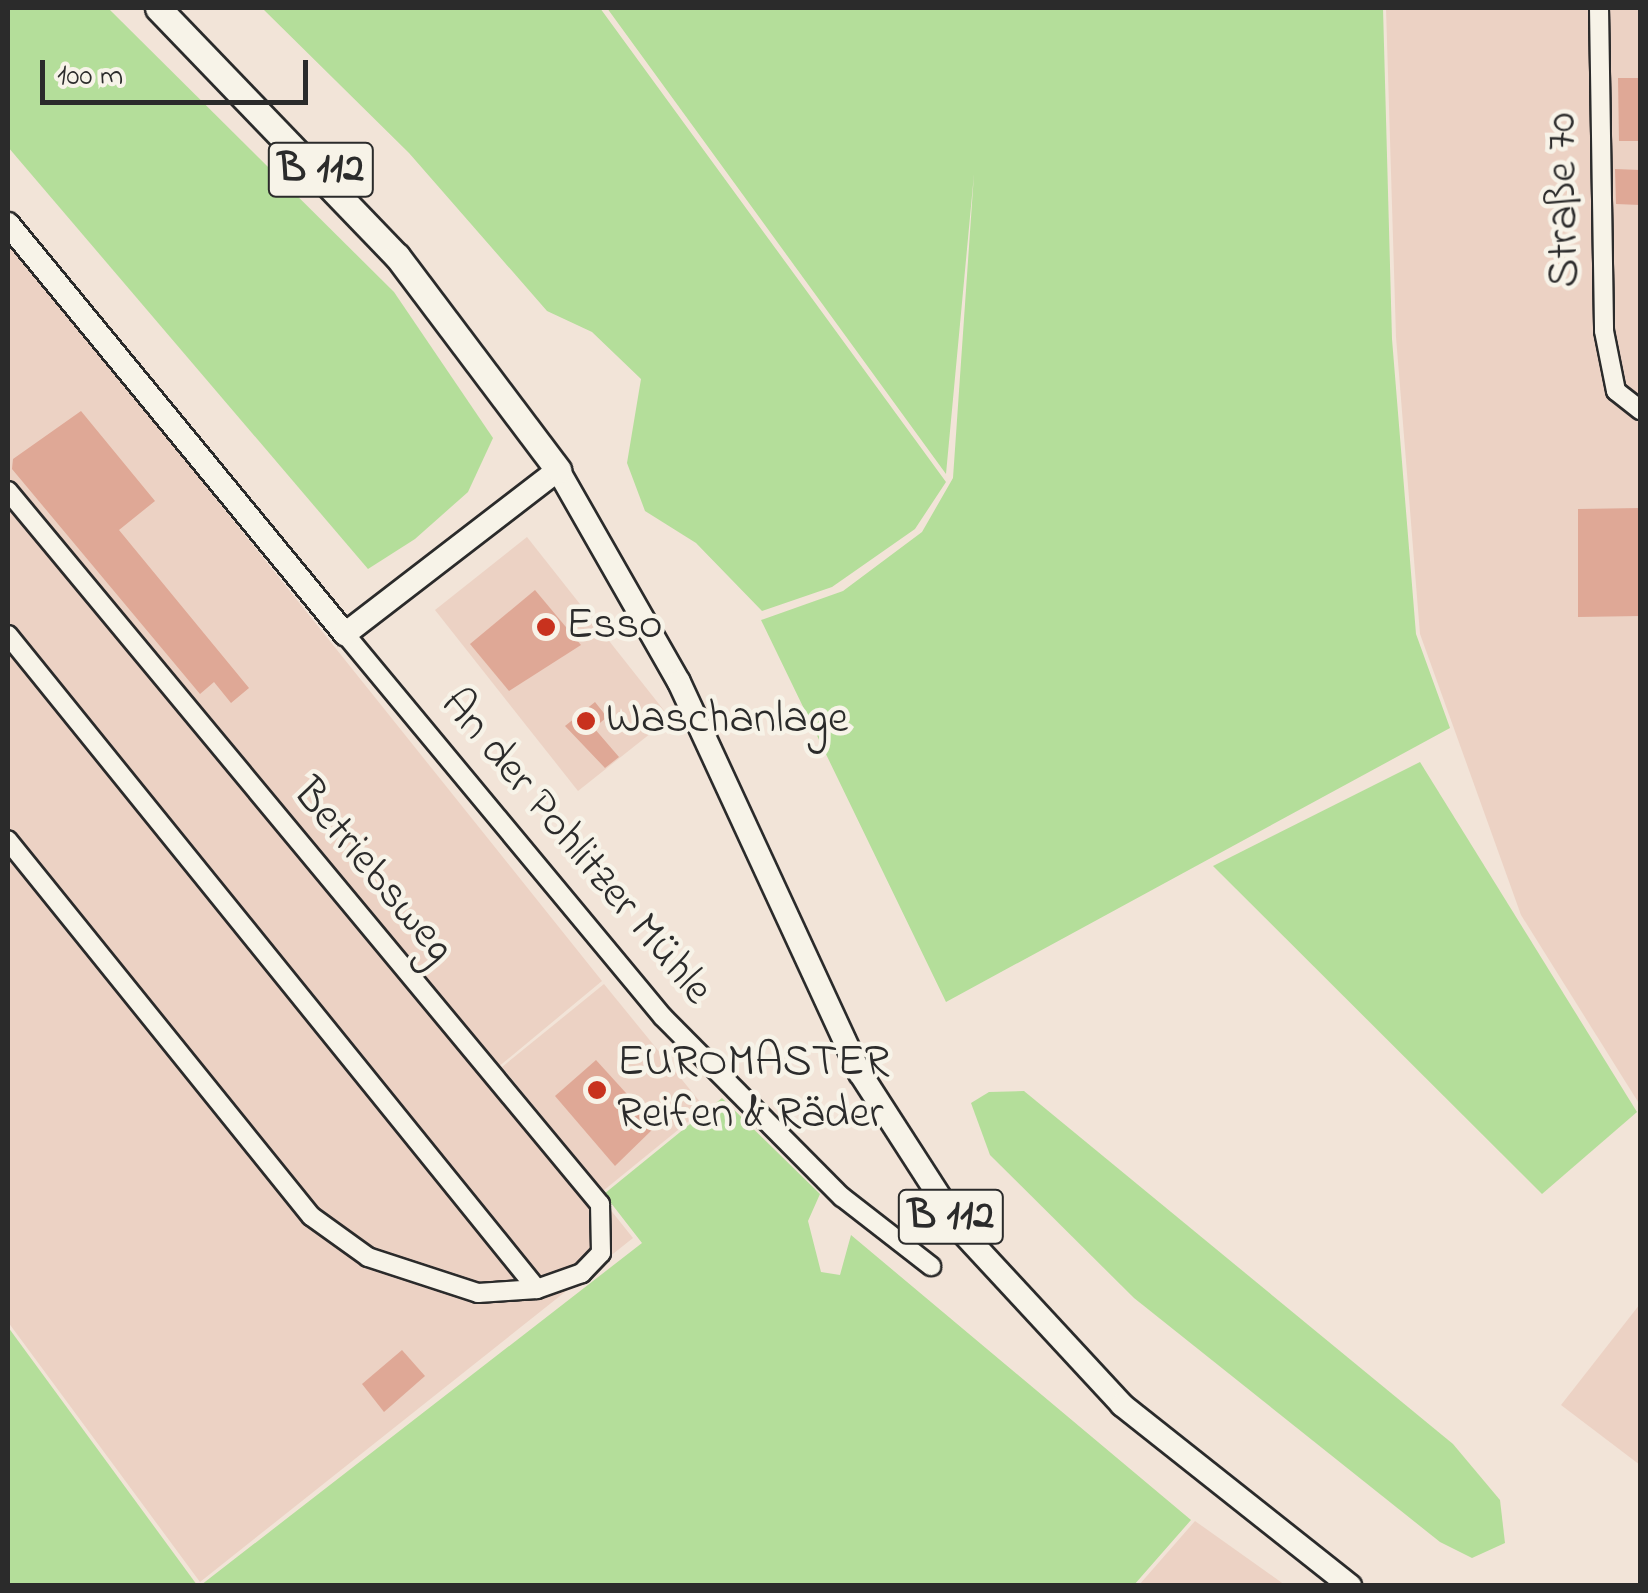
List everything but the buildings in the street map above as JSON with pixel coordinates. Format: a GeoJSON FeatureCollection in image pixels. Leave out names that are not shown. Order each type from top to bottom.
{"type":"FeatureCollection","features":[{"type":"Feature","properties":{"kind":"highway","name":"B 112"},"geometry":{"type":"LineString","coordinates":[[158,8],[397,256],[558,470]]}},
{"type":"Feature","properties":{"kind":"main road","name":"An der Pohlitzer Mühle"},"geometry":{"type":"LineString","coordinates":[[8,224],[344,634]]}},
{"type":"Feature","properties":{"kind":"main road"},"geometry":{"type":"LineString","coordinates":[[344,634],[558,470]]}},
{"type":"Feature","properties":{"kind":"main road","name":"B 112"},"geometry":{"type":"LineString","coordinates":[[558,470],[679,682],[860,1072],[951,1217],[1122,1405],[1350,1586]]}},
{"type":"Feature","properties":{"kind":"street","name":"Straße 70"},"geometry":{"type":"LineString","coordinates":[[1599,8],[1604,332],[1616,391],[1640,410]]}},
{"type":"Feature","properties":{"kind":"street","name":"Betriebsweg"},"geometry":{"type":"LineString","coordinates":[[8,491],[600,1204],[601,1253],[582,1273],[536,1289],[478,1293],[418,1278],[368,1257],[311,1216],[8,840]]}},
{"type":"Feature","properties":{"kind":"street"},"geometry":{"type":"LineString","coordinates":[[8,634],[536,1289]]}},
{"type":"Feature","properties":{"kind":"street","name":"An der Pohlitzer Mühle"},"geometry":{"type":"LineString","coordinates":[[344,634],[663,1017],[842,1197],[931,1266]]}},
{"type":"Feature","properties":{"kind":"shaded area"},"geometry":{"type":"Polygon","coordinates":[[[1386,8],[1640,8],[1640,1105],[1521,915],[1420,634],[1396,337],[1386,8]]]}},
{"type":"Feature","properties":{"kind":"shaded area"},"geometry":{"type":"Polygon","coordinates":[[[8,239],[602,981],[497,1068],[633,1238],[200,1582],[8,1322],[8,239]]]}},
{"type":"Feature","properties":{"kind":"shaded area"},"geometry":{"type":"Polygon","coordinates":[[[527,537],[670,718],[578,791],[435,610],[527,537]]]}},
{"type":"Feature","properties":{"kind":"shaded area"},"geometry":{"type":"Polygon","coordinates":[[[604,984],[705,1108],[603,1191],[502,1067],[604,984]]]}},
{"type":"Feature","properties":{"kind":"shaded area"},"geometry":{"type":"Polygon","coordinates":[[[1640,1304],[1640,1465],[1561,1405],[1640,1304]]]}},
{"type":"Feature","properties":{"kind":"shaded area"},"geometry":{"type":"Polygon","coordinates":[[[1195,1521],[1285,1585],[1139,1585],[1195,1521]]]}},
{"type":"Feature","properties":{"kind":"green space"},"geometry":{"type":"Polygon","coordinates":[[[8,8],[108,8],[394,292],[493,438],[468,492],[415,539],[368,569],[8,147],[8,8]]]}},
{"type":"Feature","properties":{"kind":"green space"},"geometry":{"type":"Polygon","coordinates":[[[262,8],[600,8],[946,482],[915,529],[832,587],[762,611],[696,543],[645,511],[627,463],[641,379],[592,332],[547,311],[409,153],[262,8]]]}},
{"type":"Feature","properties":{"kind":"green space"},"geometry":{"type":"Polygon","coordinates":[[[607,8],[1383,8],[1392,339],[1416,634],[1450,728],[946,1002],[761,620],[843,591],[922,532],[953,478],[974,174],[946,474],[607,8]]]}},
{"type":"Feature","properties":{"kind":"green space"},"geometry":{"type":"Polygon","coordinates":[[[1420,762],[1637,1112],[1542,1194],[1213,866],[1420,762]]]}},
{"type":"Feature","properties":{"kind":"green space"},"geometry":{"type":"Polygon","coordinates":[[[1024,1091],[1453,1444],[1500,1500],[1505,1543],[1472,1558],[1440,1542],[1134,1298],[990,1155],[971,1103],[989,1092],[1024,1091]]]}},
{"type":"Feature","properties":{"kind":"green space"},"geometry":{"type":"Polygon","coordinates":[[[722,1098],[820,1194],[808,1221],[821,1272],[840,1275],[851,1235],[1191,1520],[1134,1585],[201,1585],[642,1243],[604,1194],[722,1098]]]}},
{"type":"Feature","properties":{"kind":"green space"},"geometry":{"type":"Polygon","coordinates":[[[8,1327],[197,1585],[8,1585],[8,1327]]]}},
{"type":"Feature","properties":{"kind":"place","name":"Esso"},"geometry":{"type":"Point","coordinates":[546,627]}},
{"type":"Feature","properties":{"kind":"place","name":"Waschanlage"},"geometry":{"type":"Point","coordinates":[586,721]}},
{"type":"Feature","properties":{"kind":"place","name":"EUROMASTER Reifen & Räder"},"geometry":{"type":"Point","coordinates":[597,1090]}}]}
